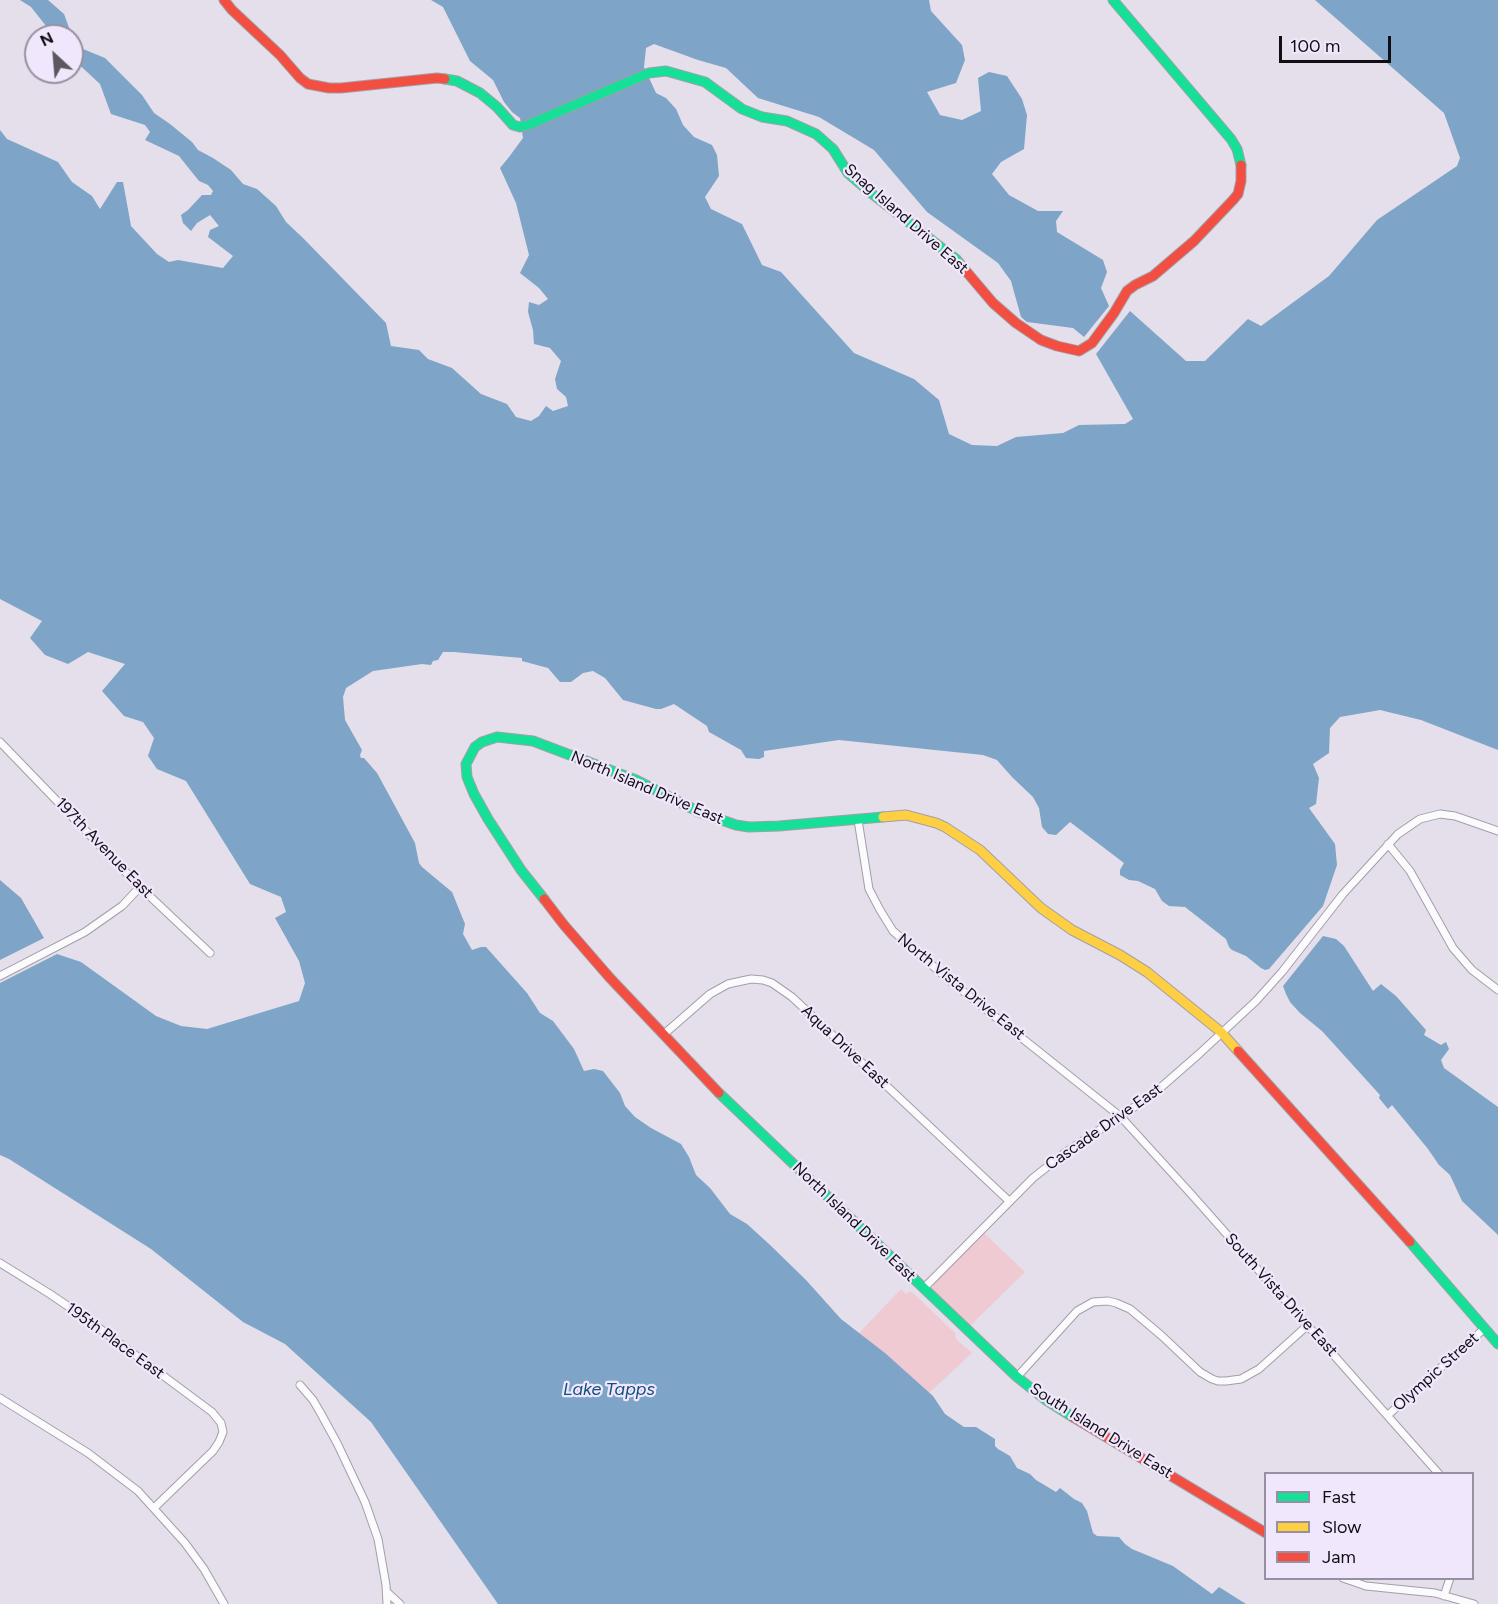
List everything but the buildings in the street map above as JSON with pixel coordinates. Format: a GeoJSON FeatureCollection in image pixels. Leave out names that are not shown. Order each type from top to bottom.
{"type":"FeatureCollection","features":[{"type":"Feature","properties":{"kind":"street","name":"Snag Island Drive East"},"geometry":{"type":"LineString","coordinates":[[224,0],[308,84],[341,88],[437,78],[449,79],[480,93],[497,106],[513,125],[520,127],[649,73],[666,71],[705,82],[742,109],[762,117],[787,120],[816,134],[833,149],[848,173],[956,259],[993,303],[1016,323],[1041,340],[1079,351],[1092,343],[1127,291],[1153,276],[1194,241],[1238,194],[1241,181],[1241,162],[1231,139],[1113,0]]}},
{"type":"Feature","properties":{"kind":"street","name":"North Island Drive East"},"geometry":{"type":"LineString","coordinates":[[924,1288],[736,1110],[610,978],[564,925],[521,870],[481,807],[467,777],[466,764],[475,747],[498,737],[532,741],[636,780],[699,812],[736,825],[779,826],[906,815],[936,823],[980,850],[1048,914],[1147,972],[1221,1032]]}},
{"type":"Feature","properties":{"kind":"street","name":"197th Avenue East"},"geometry":{"type":"LineString","coordinates":[[0,742],[140,886],[210,953]]}},
{"type":"Feature","properties":{"kind":"street","name":"Cascade Drive East"},"geometry":{"type":"LineString","coordinates":[[924,1288],[1033,1178],[1060,1155],[1151,1096],[1264,993],[1329,912],[1388,844],[1408,826],[1431,815],[1447,814],[1498,831]]}},
{"type":"Feature","properties":{"kind":"street","name":"North Vista Drive East"},"geometry":{"type":"LineString","coordinates":[[858,820],[869,889],[894,931],[949,980],[1121,1117]]}},
{"type":"Feature","properties":{"kind":"street"},"geometry":{"type":"LineString","coordinates":[[1388,844],[1414,878],[1453,948],[1472,970],[1498,990]]}},
{"type":"Feature","properties":{"kind":"street"},"geometry":{"type":"LineString","coordinates":[[0,976],[85,932],[122,906],[140,886]]}},
{"type":"Feature","properties":{"kind":"street","name":"Aqua Drive East"},"geometry":{"type":"LineString","coordinates":[[663,1035],[710,994],[728,984],[751,979],[772,983],[792,997],[1009,1201]]}},
{"type":"Feature","properties":{"kind":"street"},"geometry":{"type":"LineString","coordinates":[[1221,1032],[1498,1344]]}},
{"type":"Feature","properties":{"kind":"street","name":"South Vista Drive East"},"geometry":{"type":"LineString","coordinates":[[1121,1117],[1438,1472]]}},
{"type":"Feature","properties":{"kind":"street","name":"195th Place East"},"geometry":{"type":"LineString","coordinates":[[0,1263],[50,1294],[133,1353],[212,1412],[221,1423],[223,1432],[213,1451],[154,1508]]}},
{"type":"Feature","properties":{"kind":"street","name":"South Island Drive East"},"geometry":{"type":"LineString","coordinates":[[924,1288],[1017,1377],[1046,1400],[1264,1532]]}},
{"type":"Feature","properties":{"kind":"street"},"geometry":{"type":"LineString","coordinates":[[1017,1377],[1077,1311],[1093,1302],[1108,1301],[1130,1309],[1200,1372],[1218,1381],[1241,1378],[1259,1369],[1308,1325]]}},
{"type":"Feature","properties":{"kind":"street","name":"Olympic Street"},"geometry":{"type":"LineString","coordinates":[[1388,1415],[1485,1328]]}},
{"type":"Feature","properties":{"kind":"street"},"geometry":{"type":"LineString","coordinates":[[300,1385],[320,1412],[365,1502],[378,1539],[387,1604]]}},
{"type":"Feature","properties":{"kind":"street"},"geometry":{"type":"LineString","coordinates":[[0,1398],[105,1464],[138,1491],[185,1543],[225,1604]]}},
{"type":"Feature","properties":{"kind":"street"},"geometry":{"type":"LineString","coordinates":[[1347,1580],[1366,1586],[1419,1590],[1474,1604]]}},
{"type":"Feature","properties":{"kind":"street"},"geometry":{"type":"LineString","coordinates":[[1444,1596],[1449,1580]]}},
{"type":"Feature","properties":{"kind":"street"},"geometry":{"type":"LineString","coordinates":[[387,1592],[400,1604]]}},
{"type":"Feature","properties":{"kind":"shaded area"},"geometry":{"type":"Polygon","coordinates":[[[984,1233],[1025,1272],[970,1326],[934,1293],[932,1288],[934,1283],[984,1233]]]}},
{"type":"Feature","properties":{"kind":"shaded area"},"geometry":{"type":"Polygon","coordinates":[[[901,1289],[906,1294],[912,1292],[955,1333],[956,1339],[972,1353],[929,1393],[859,1333],[901,1289]]]}},
{"type":"Feature","properties":{"kind":"water","name":"Lake Tapps"},"geometry":{"type":"Polygon","coordinates":[[[20,0],[48,0],[64,14],[68,24],[44,24],[31,7],[20,0]]]}},
{"type":"Feature","properties":{"kind":"water","name":"Lake Tapps"},"geometry":{"type":"Polygon","coordinates":[[[431,0],[929,0],[931,11],[962,45],[965,60],[956,83],[927,92],[940,115],[962,120],[981,111],[978,78],[989,72],[1007,76],[1022,99],[1027,115],[1024,149],[1001,162],[992,174],[1009,195],[1038,211],[1063,211],[1056,221],[1057,232],[1103,260],[1107,272],[1101,288],[1109,306],[1084,337],[1073,328],[1027,322],[1021,317],[1011,281],[998,263],[927,212],[874,150],[819,117],[758,98],[726,68],[654,44],[646,48],[644,67],[656,93],[666,98],[676,109],[683,125],[694,137],[712,145],[717,155],[719,176],[705,197],[711,209],[742,224],[762,265],[781,272],[854,353],[914,379],[939,400],[949,434],[972,445],[997,446],[1016,437],[1063,433],[1079,425],[1125,424],[1133,419],[1096,354],[1130,311],[1186,361],[1205,361],[1248,319],[1261,326],[1329,276],[1377,220],[1457,166],[1460,158],[1444,113],[1315,0],[1498,0],[1498,750],[1421,720],[1380,710],[1340,717],[1330,728],[1329,753],[1313,764],[1319,778],[1316,804],[1309,808],[1335,844],[1337,865],[1323,906],[1269,969],[1261,968],[1246,956],[1232,950],[1226,939],[1185,907],[1169,906],[1162,901],[1155,889],[1120,875],[1124,863],[1070,822],[1056,835],[1048,834],[1042,827],[1039,808],[1033,797],[997,760],[983,755],[839,740],[764,751],[764,757],[759,759],[746,758],[741,750],[709,732],[707,726],[674,704],[656,709],[623,700],[605,678],[593,671],[583,673],[571,682],[560,682],[548,668],[522,661],[522,658],[443,652],[431,665],[422,664],[373,671],[346,688],[343,697],[345,720],[362,750],[361,758],[364,758],[377,773],[415,843],[419,863],[452,892],[465,924],[463,934],[472,950],[486,947],[527,993],[540,1013],[553,1021],[574,1049],[584,1071],[594,1069],[603,1071],[620,1093],[625,1106],[635,1117],[681,1144],[696,1175],[710,1188],[730,1214],[747,1224],[769,1244],[841,1319],[885,1353],[933,1396],[945,1414],[964,1427],[976,1427],[995,1439],[995,1446],[1010,1456],[1017,1468],[1056,1492],[1060,1488],[1082,1503],[1087,1511],[1093,1533],[1097,1536],[1119,1537],[1132,1549],[1173,1566],[1212,1594],[1219,1587],[1246,1604],[498,1604],[371,1422],[285,1344],[243,1322],[151,1249],[0,1155],[0,983],[57,954],[81,962],[156,1016],[181,1026],[207,1029],[299,1001],[305,983],[299,961],[275,918],[286,912],[281,897],[250,884],[186,781],[157,769],[148,756],[154,738],[143,722],[124,716],[102,691],[125,664],[88,652],[68,664],[45,655],[30,638],[42,621],[0,599],[0,130],[7,139],[58,162],[72,182],[92,196],[100,209],[117,182],[123,182],[131,226],[157,254],[169,262],[178,260],[223,268],[233,256],[208,237],[210,230],[219,226],[210,215],[197,223],[191,231],[183,223],[181,215],[202,195],[211,195],[213,191],[208,185],[199,181],[179,156],[145,140],[150,132],[145,125],[111,114],[100,84],[84,69],[84,49],[105,58],[142,95],[154,113],[192,142],[198,150],[231,170],[243,184],[257,189],[276,206],[286,222],[386,323],[391,346],[419,350],[428,359],[452,368],[481,394],[507,404],[516,417],[531,421],[539,416],[546,406],[553,411],[568,406],[566,397],[557,389],[555,379],[561,361],[550,348],[534,344],[528,312],[529,302],[539,305],[548,299],[539,288],[520,273],[529,255],[516,203],[500,168],[523,138],[520,118],[504,102],[493,80],[470,61],[443,7],[431,0]]]}},
{"type":"Feature","properties":{"kind":"water"},"geometry":{"type":"Polygon","coordinates":[[[0,880],[21,898],[44,938],[0,960],[0,880]]]}},
{"type":"Feature","properties":{"kind":"water"},"geometry":{"type":"Polygon","coordinates":[[[1323,936],[1336,939],[1344,946],[1373,991],[1381,984],[1396,996],[1426,1030],[1424,1035],[1441,1045],[1446,1042],[1449,1049],[1441,1060],[1444,1068],[1498,1107],[1498,1235],[1462,1201],[1450,1175],[1439,1165],[1392,1105],[1388,1109],[1379,1098],[1380,1095],[1322,1031],[1290,1002],[1283,986],[1323,936]]]}},
{"type":"Feature","properties":{"kind":"traffic: fast"},"geometry":{"type":"LineString","coordinates":[[1113,0],[1231,139],[1237,149],[1241,165]]}},
{"type":"Feature","properties":{"kind":"traffic: fast"},"geometry":{"type":"LineString","coordinates":[[445,79],[457,81],[480,93],[513,125],[520,127],[649,73],[666,71],[705,82],[742,109],[762,117],[787,121],[816,134],[833,149],[848,173],[960,264]]}},
{"type":"Feature","properties":{"kind":"traffic: fast"},"geometry":{"type":"LineString","coordinates":[[544,899],[521,870],[488,819],[467,777],[466,764],[475,747],[482,742],[497,737],[533,741],[636,780],[699,812],[736,825],[779,826],[883,817]]}},
{"type":"Feature","properties":{"kind":"traffic: fast"},"geometry":{"type":"LineString","coordinates":[[719,1093],[1017,1377],[1046,1400],[1073,1417]]}},
{"type":"Feature","properties":{"kind":"traffic: fast"},"geometry":{"type":"LineString","coordinates":[[1410,1242],[1498,1344]]}},
{"type":"Feature","properties":{"kind":"traffic: slow"},"geometry":{"type":"LineString","coordinates":[[883,817],[906,815],[936,823],[980,850],[1041,908],[1072,930],[1147,972],[1221,1032],[1238,1051]]}},
{"type":"Feature","properties":{"kind":"traffic: jam"},"geometry":{"type":"LineString","coordinates":[[224,0],[308,84],[341,88],[445,79]]}},
{"type":"Feature","properties":{"kind":"traffic: jam"},"geometry":{"type":"LineString","coordinates":[[960,264],[993,303],[1016,323],[1041,340],[1079,351],[1092,343],[1127,291],[1153,276],[1194,241],[1233,200],[1238,194],[1241,181],[1241,165]]}},
{"type":"Feature","properties":{"kind":"traffic: jam"},"geometry":{"type":"LineString","coordinates":[[544,899],[610,978],[719,1093]]}},
{"type":"Feature","properties":{"kind":"traffic: jam"},"geometry":{"type":"LineString","coordinates":[[1238,1051],[1410,1242]]}},
{"type":"Feature","properties":{"kind":"traffic: jam"},"geometry":{"type":"LineString","coordinates":[[1073,1417],[1264,1532]]}}]}
